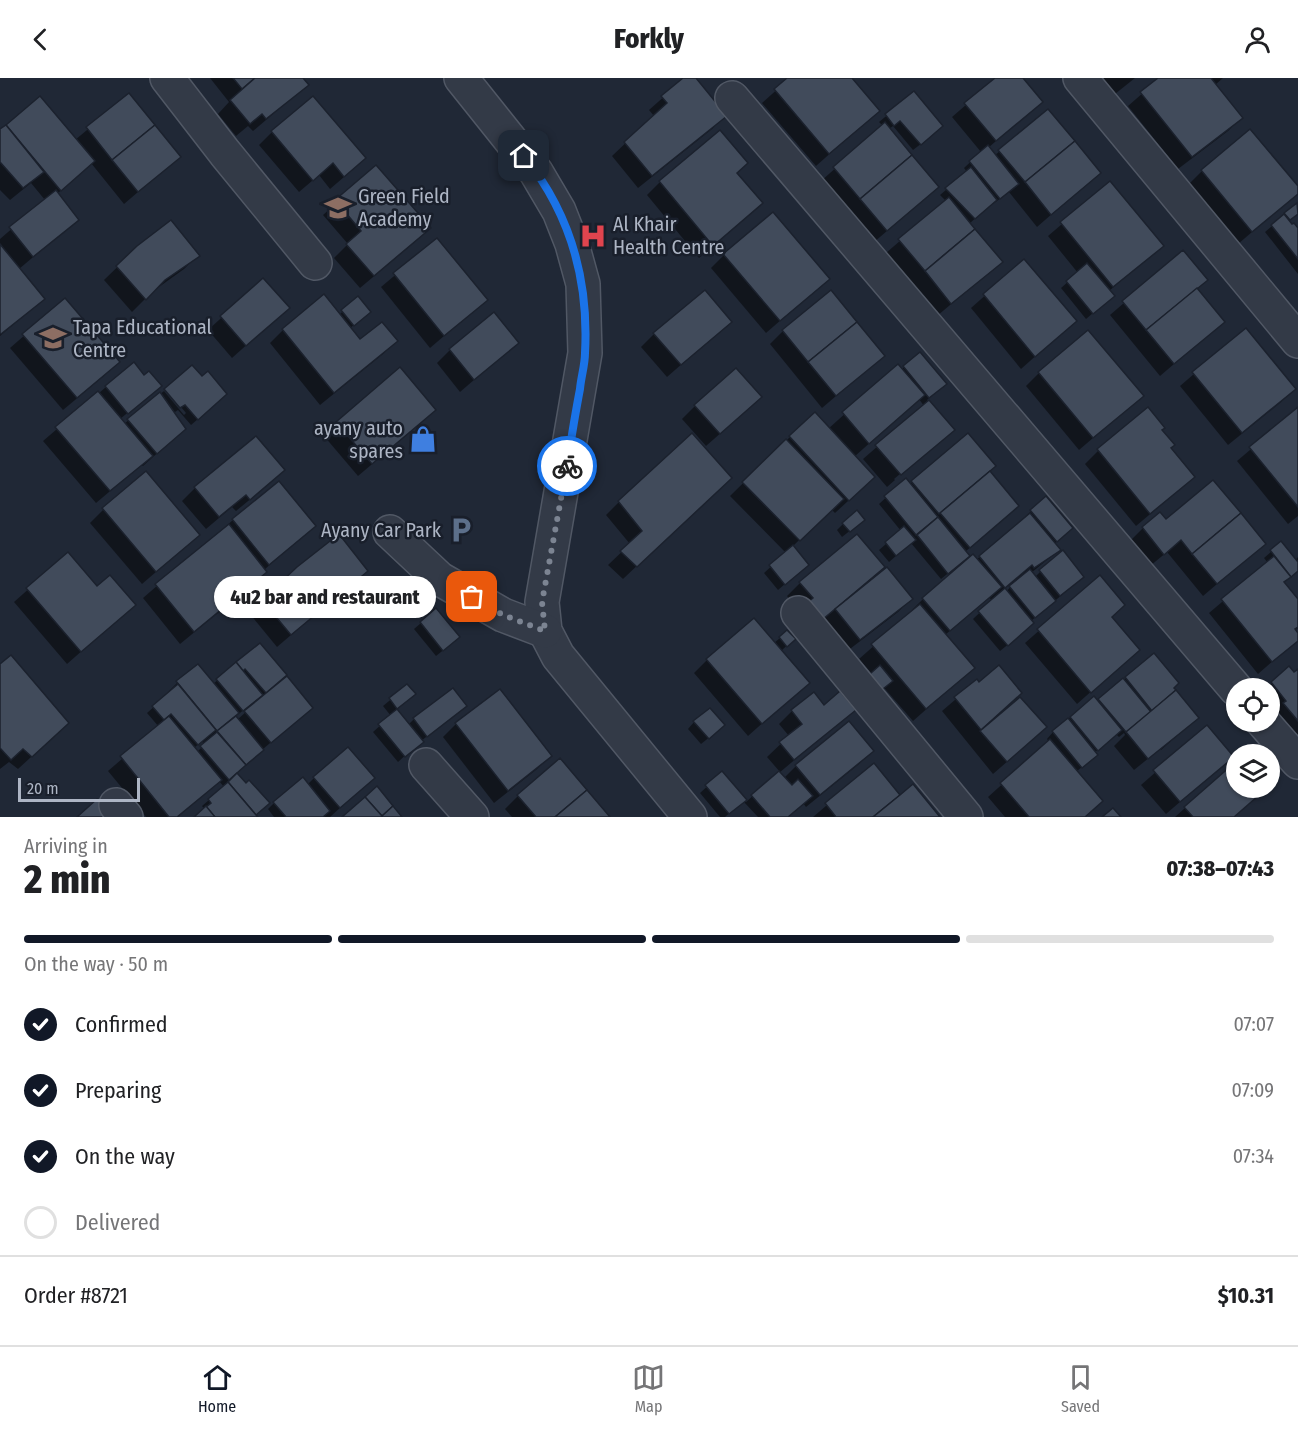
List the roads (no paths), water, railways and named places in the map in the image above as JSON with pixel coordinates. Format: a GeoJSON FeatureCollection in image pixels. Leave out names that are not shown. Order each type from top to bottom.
{"type":"FeatureCollection","features":[{"type":"Feature","properties":{"kind":"street"},"geometry":{"type":"LineString","coordinates":[[167,78],[287,231],[315,263]]}},
{"type":"Feature","properties":{"kind":"street"},"geometry":{"type":"LineString","coordinates":[[461,78],[536,172],[559,211],[572,244],[583,284],[585,353],[542,602],[545,631],[558,656],[690,817]]}},
{"type":"Feature","properties":{"kind":"street"},"geometry":{"type":"LineString","coordinates":[[1080,78],[1288,308],[1298,341]]}},
{"type":"Feature","properties":{"kind":"street"},"geometry":{"type":"LineString","coordinates":[[732,98],[1226,678]]}},
{"type":"Feature","properties":{"kind":"street"},"geometry":{"type":"LineString","coordinates":[[390,532],[440,579],[503,615],[545,631]]}},
{"type":"Feature","properties":{"kind":"street"},"geometry":{"type":"LineString","coordinates":[[798,613],[966,817]]}},
{"type":"Feature","properties":{"kind":"street"},"geometry":{"type":"LineString","coordinates":[[1272,732],[1298,762]]}},
{"type":"Feature","properties":{"kind":"street"},"geometry":{"type":"LineString","coordinates":[[426,765],[472,817]]}},
{"type":"Feature","properties":{"kind":"place","name":"Green Field Academy"},"geometry":{"type":"Point","coordinates":[338,208]}},
{"type":"Feature","properties":{"kind":"place","name":"Al Khair Health Centre"},"geometry":{"type":"Point","coordinates":[593,236]}},
{"type":"Feature","properties":{"kind":"place","name":"Tapa Educational Centre"},"geometry":{"type":"Point","coordinates":[53,338]}},
{"type":"Feature","properties":{"kind":"place","name":"ayany auto spares"},"geometry":{"type":"Point","coordinates":[423,439]}},
{"type":"Feature","properties":{"kind":"place","name":"Ayany Car Park"},"geometry":{"type":"Point","coordinates":[461,530]}},
{"type":"Feature","properties":{"kind":"place","name":"4u2 bar and restaurant"},"geometry":{"type":"Point","coordinates":[472,597]}}]}
